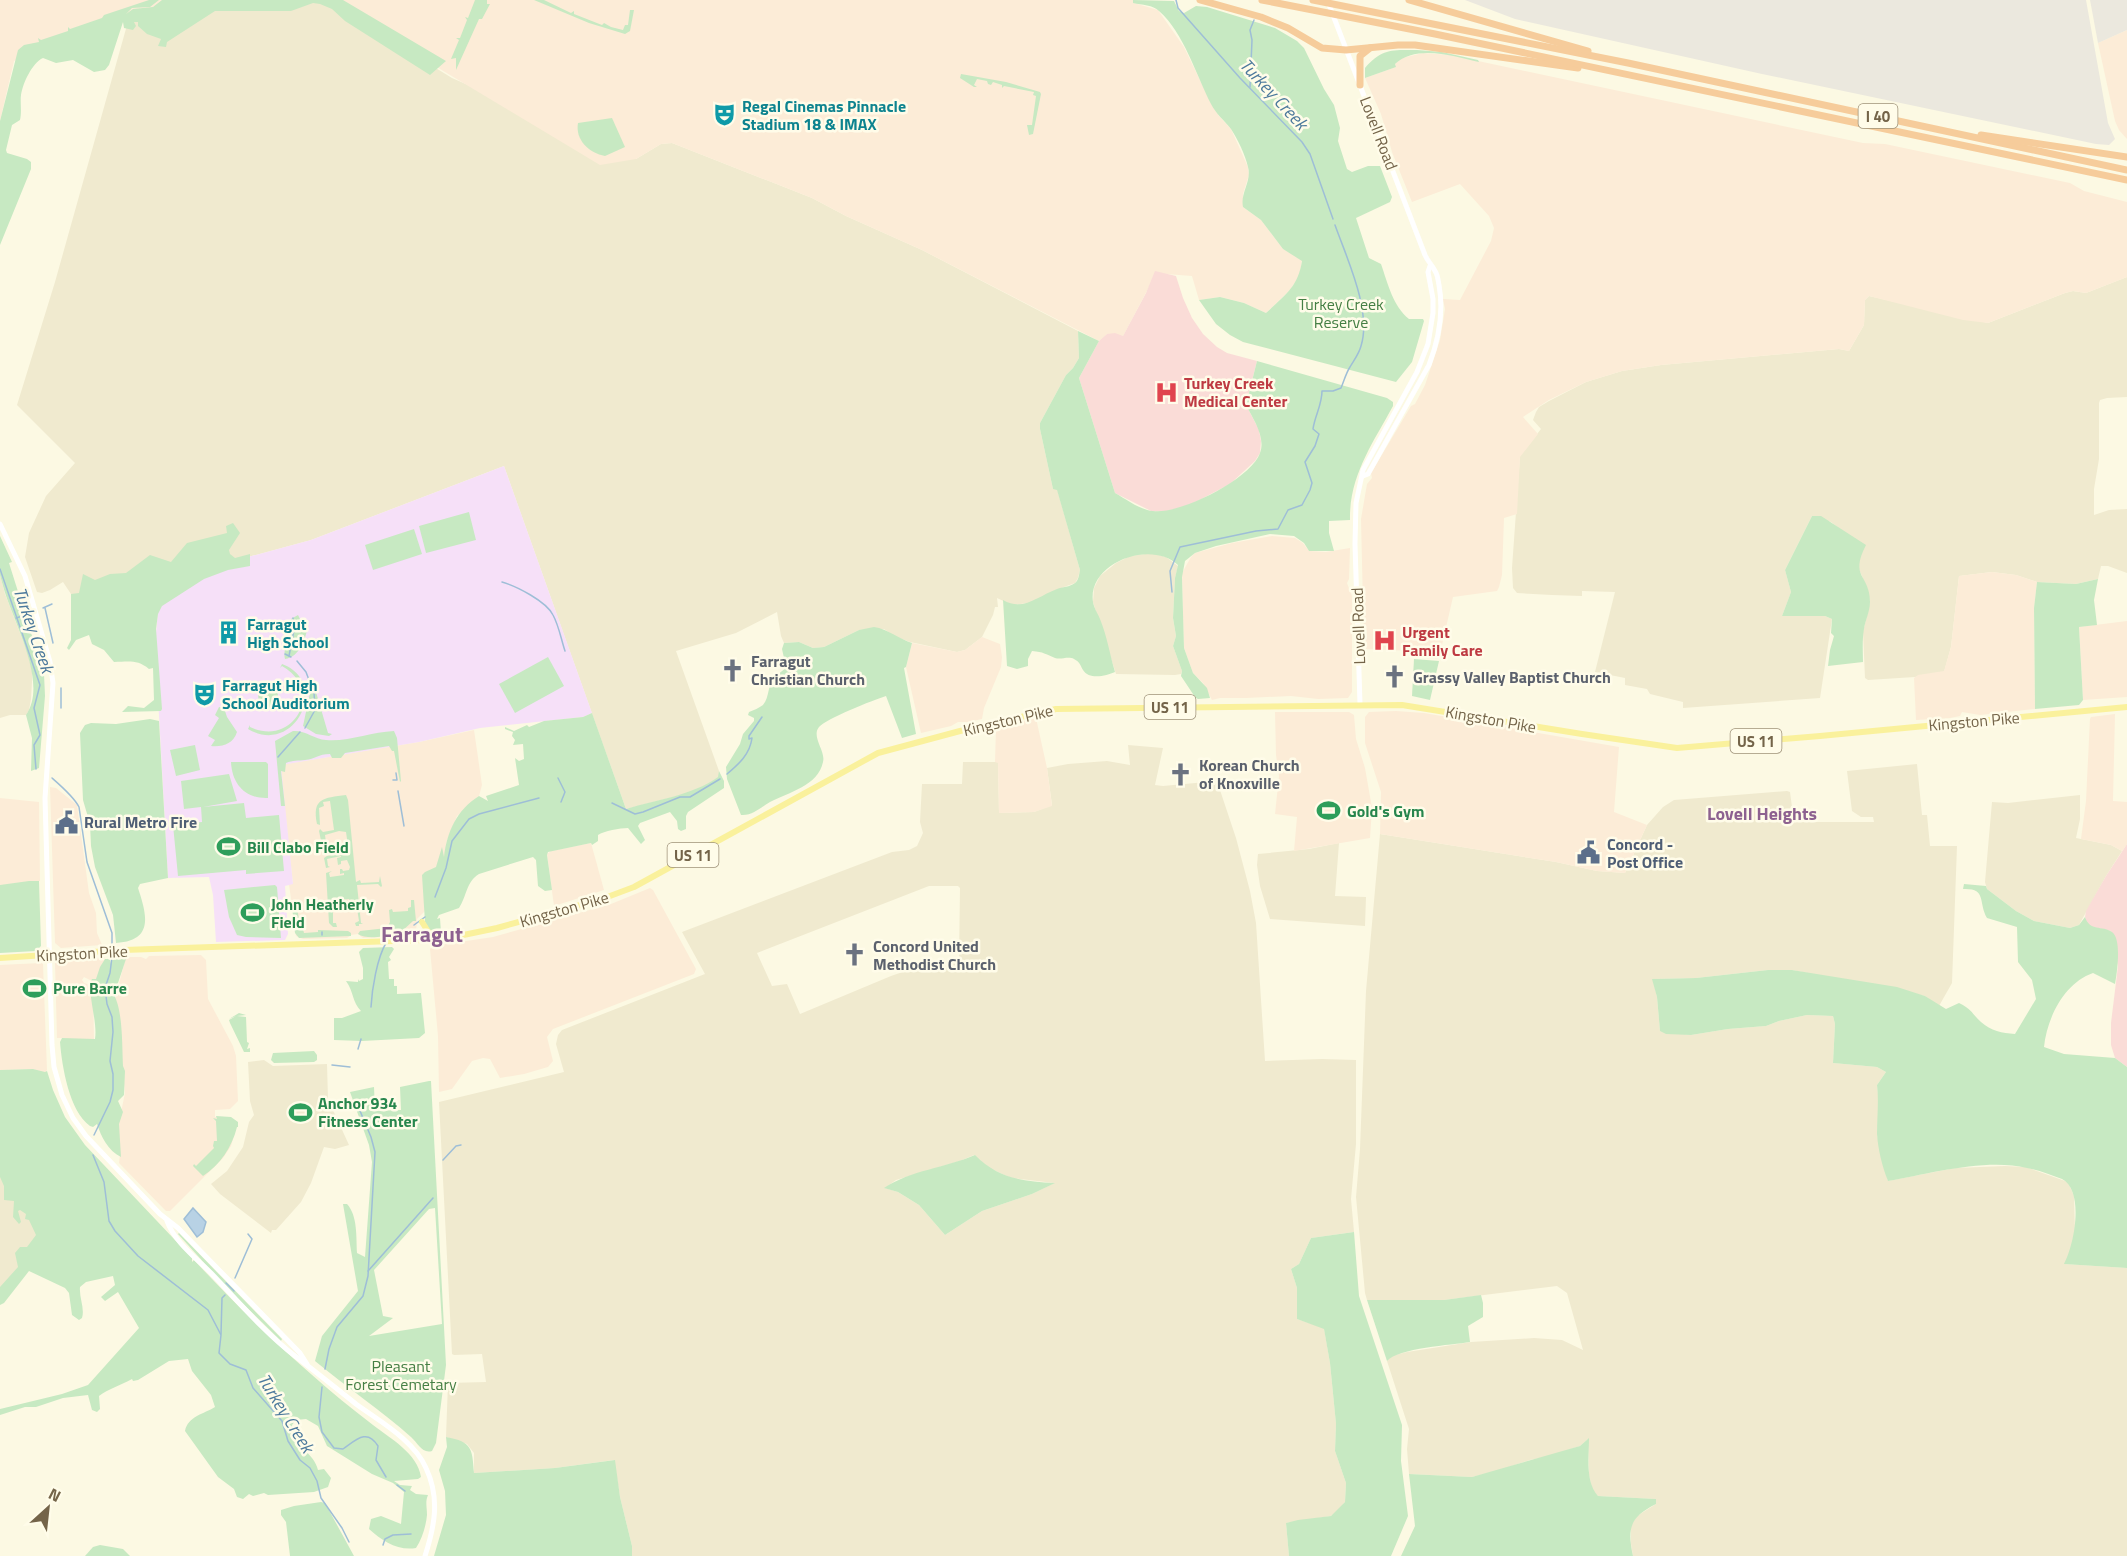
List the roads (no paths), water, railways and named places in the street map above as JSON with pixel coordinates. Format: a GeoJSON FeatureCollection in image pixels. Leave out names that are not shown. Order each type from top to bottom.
{"type":"FeatureCollection","features":[{"type":"Feature","properties":{"kind":"highway"},"geometry":{"type":"LineString","coordinates":[[1200,0],[1270,20],[1322,48],[1346,50],[1398,45],[1430,46],[1482,56],[1636,77]]}},
{"type":"Feature","properties":{"kind":"highway","name":"I 40"},"geometry":{"type":"LineString","coordinates":[[1262,0],[2109,176],[2127,182]]}},
{"type":"Feature","properties":{"kind":"highway","name":"I 40"},"geometry":{"type":"LineString","coordinates":[[1313,0],[1628,63],[2127,170]]}},
{"type":"Feature","properties":{"kind":"highway"},"geometry":{"type":"LineString","coordinates":[[1409,0],[1628,63]]}},
{"type":"Feature","properties":{"kind":"highway"},"geometry":{"type":"LineString","coordinates":[[1360,85],[1360,56],[1371,47]]}},
{"type":"Feature","properties":{"kind":"highway"},"geometry":{"type":"LineString","coordinates":[[1908,123],[2127,157]]}},
{"type":"Feature","properties":{"kind":"main road","name":"Lovell Road"},"geometry":{"type":"LineString","coordinates":[[1328,0],[1430,266],[1435,271],[1441,315],[1438,337],[1429,365],[1368,474],[1363,476]]}},
{"type":"Feature","properties":{"kind":"main road","name":"Lovell Road"},"geometry":{"type":"LineString","coordinates":[[1360,704],[1356,503],[1363,470],[1419,367],[1430,336],[1433,299],[1428,272],[1430,266]]}},
{"type":"Feature","properties":{"kind":"main road"},"geometry":{"type":"LineString","coordinates":[[1432,313],[1441,315]]}},
{"type":"Feature","properties":{"kind":"main road"},"geometry":{"type":"LineString","coordinates":[[0,524],[25,576],[50,662],[53,683],[45,798],[49,955],[53,1064],[65,1103],[77,1125],[90,1141],[236,1286],[300,1353],[307,1364]]}},
{"type":"Feature","properties":{"kind":"main road","name":"Kingston Pike"},"geometry":{"type":"LineString","coordinates":[[0,958],[123,950],[449,938],[495,928],[602,899],[634,887],[878,753],[902,745],[1056,709],[1410,705],[1677,748],[2127,707]]}},
{"type":"Feature","properties":{"kind":"main road"},"geometry":{"type":"LineString","coordinates":[[422,922],[429,933],[449,938]]}},
{"type":"Feature","properties":{"kind":"main road"},"geometry":{"type":"LineString","coordinates":[[167,1220],[177,1237],[247,1311],[287,1349],[398,1436],[426,1465],[432,1484],[436,1512],[425,1556]]}},
{"type":"Feature","properties":{"kind":"water"},"geometry":{"type":"Polygon","coordinates":[[[193,1208],[206,1222],[203,1232],[197,1237],[184,1219],[193,1208]]]}},
{"type":"Feature","properties":{"kind":"waterway","name":"Turkey Creek"},"geometry":{"type":"LineString","coordinates":[[1176,0],[1178,8],[1240,78],[1302,142],[1310,154],[1333,219]]}},
{"type":"Feature","properties":{"kind":"waterway"},"geometry":{"type":"LineString","coordinates":[[1250,87],[1252,40],[1250,30],[1254,20]]}},
{"type":"Feature","properties":{"kind":"waterway","name":"Turkey Creek"},"geometry":{"type":"LineString","coordinates":[[1172,592],[1170,571],[1180,547],[1256,531],[1278,529],[1288,510],[1302,505],[1310,490],[1312,483],[1305,462],[1319,434],[1313,429],[1322,391],[1341,388],[1358,354],[1364,332],[1357,285],[1335,225]]}},
{"type":"Feature","properties":{"kind":"waterway","name":"Turkey Creek"},"geometry":{"type":"LineString","coordinates":[[0,569],[40,685],[34,708],[40,735],[34,745],[36,769]]}},
{"type":"Feature","properties":{"kind":"waterway"},"geometry":{"type":"LineString","coordinates":[[502,582],[544,604],[553,615],[565,651]]}},
{"type":"Feature","properties":{"kind":"waterway"},"geometry":{"type":"LineString","coordinates":[[43,608],[52,604]]}},
{"type":"Feature","properties":{"kind":"waterway"},"geometry":{"type":"LineString","coordinates":[[45,608],[53,643]]}},
{"type":"Feature","properties":{"kind":"waterway"},"geometry":{"type":"LineString","coordinates":[[16,618],[26,615]]}},
{"type":"Feature","properties":{"kind":"waterway"},"geometry":{"type":"LineString","coordinates":[[289,656],[294,630],[293,618]]}},
{"type":"Feature","properties":{"kind":"waterway"},"geometry":{"type":"LineString","coordinates":[[285,654],[291,657]]}},
{"type":"Feature","properties":{"kind":"waterway"},"geometry":{"type":"LineString","coordinates":[[297,661],[306,672],[312,688]]}},
{"type":"Feature","properties":{"kind":"waterway"},"geometry":{"type":"LineString","coordinates":[[61,688],[61,708]]}},
{"type":"Feature","properties":{"kind":"waterway"},"geometry":{"type":"LineString","coordinates":[[305,728],[315,710],[314,692]]}},
{"type":"Feature","properties":{"kind":"waterway"},"geometry":{"type":"LineString","coordinates":[[727,774],[746,754],[751,744],[752,738],[749,739],[749,736],[762,717]]}},
{"type":"Feature","properties":{"kind":"waterway"},"geometry":{"type":"LineString","coordinates":[[278,757],[300,732]]}},
{"type":"Feature","properties":{"kind":"waterway"},"geometry":{"type":"LineString","coordinates":[[393,780],[397,780],[396,773]]}},
{"type":"Feature","properties":{"kind":"waterway","name":"Turkey Creek"},"geometry":{"type":"LineString","coordinates":[[52,778],[79,807],[87,862],[112,933],[112,943]]}},
{"type":"Feature","properties":{"kind":"waterway"},"geometry":{"type":"LineString","coordinates":[[558,778],[565,792],[561,802]]}},
{"type":"Feature","properties":{"kind":"waterway"},"geometry":{"type":"LineString","coordinates":[[612,803],[635,814],[680,797],[690,797],[720,779]]}},
{"type":"Feature","properties":{"kind":"waterway"},"geometry":{"type":"LineString","coordinates":[[398,791],[404,826]]}},
{"type":"Feature","properties":{"kind":"waterway"},"geometry":{"type":"LineString","coordinates":[[435,897],[446,868],[452,841],[469,819],[479,814],[539,798]]}},
{"type":"Feature","properties":{"kind":"waterway"},"geometry":{"type":"LineString","coordinates":[[414,925],[425,917]]}},
{"type":"Feature","properties":{"kind":"waterway"},"geometry":{"type":"LineString","coordinates":[[371,1007],[376,974],[386,943]]}},
{"type":"Feature","properties":{"kind":"waterway","name":"Turkey Creek"},"geometry":{"type":"LineString","coordinates":[[94,1135],[110,1102],[113,1090],[110,1061],[112,1017],[107,1004],[105,988],[112,957]]}},
{"type":"Feature","properties":{"kind":"waterway"},"geometry":{"type":"LineString","coordinates":[[358,1049],[361,1039]]}},
{"type":"Feature","properties":{"kind":"waterway"},"geometry":{"type":"LineString","coordinates":[[332,1065],[350,1067]]}},
{"type":"Feature","properties":{"kind":"waterway"},"geometry":{"type":"LineString","coordinates":[[325,1369],[337,1327],[363,1296],[368,1276],[375,1152],[358,1106]]}},
{"type":"Feature","properties":{"kind":"waterway"},"geometry":{"type":"LineString","coordinates":[[443,1160],[456,1146],[461,1145]]}},
{"type":"Feature","properties":{"kind":"waterway","name":"Turkey Creek"},"geometry":{"type":"LineString","coordinates":[[93,1155],[104,1182],[109,1221],[115,1231],[138,1256],[208,1310],[221,1335],[219,1353],[230,1364],[246,1370],[253,1388],[282,1421],[288,1441],[300,1460],[310,1468],[317,1481],[321,1498],[349,1542]]}},
{"type":"Feature","properties":{"kind":"waterway"},"geometry":{"type":"LineString","coordinates":[[368,1271],[433,1198]]}},
{"type":"Feature","properties":{"kind":"waterway"},"geometry":{"type":"LineString","coordinates":[[235,1278],[252,1239],[248,1234]]}},
{"type":"Feature","properties":{"kind":"waterway"},"geometry":{"type":"LineString","coordinates":[[226,1283],[234,1291]]}},
{"type":"Feature","properties":{"kind":"waterway"},"geometry":{"type":"LineString","coordinates":[[221,1334],[222,1298],[225,1295]]}},
{"type":"Feature","properties":{"kind":"waterway"},"geometry":{"type":"LineString","coordinates":[[322,1387],[319,1417],[322,1432],[334,1448],[343,1449],[361,1437],[370,1438],[378,1446],[376,1460],[386,1477]]}},
{"type":"Feature","properties":{"kind":"waterway"},"geometry":{"type":"LineString","coordinates":[[397,1485],[405,1491]]}},
{"type":"Feature","properties":{"kind":"waterway"},"geometry":{"type":"LineString","coordinates":[[383,1545],[385,1539],[393,1535],[411,1534]]}},
{"type":"Feature","properties":{"kind":"place","name":"Regal Cinemas Pinnacle Stadium 18 & IMAX"},"geometry":{"type":"Point","coordinates":[724,115]}},
{"type":"Feature","properties":{"kind":"place","name":"Turkey Creek Medical Center"},"geometry":{"type":"Point","coordinates":[1166,392]}},
{"type":"Feature","properties":{"kind":"place","name":"Farragut High School"},"geometry":{"type":"Point","coordinates":[229,633]}},
{"type":"Feature","properties":{"kind":"place","name":"Urgent Family Care"},"geometry":{"type":"Point","coordinates":[1384,641]}},
{"type":"Feature","properties":{"kind":"place","name":"Farragut Christian Church"},"geometry":{"type":"Point","coordinates":[733,670]}},
{"type":"Feature","properties":{"kind":"place","name":"Grassy Valley Baptist Church"},"geometry":{"type":"Point","coordinates":[1395,677]}},
{"type":"Feature","properties":{"kind":"place","name":"Farragut High School Auditorium"},"geometry":{"type":"Point","coordinates":[204,694]}},
{"type":"Feature","properties":{"kind":"place","name":"Korean Church of Knoxville"},"geometry":{"type":"Point","coordinates":[1181,774]}},
{"type":"Feature","properties":{"kind":"place","name":"Gold's Gym"},"geometry":{"type":"Point","coordinates":[1329,811]}},
{"type":"Feature","properties":{"kind":"place","name":"Rural Metro Fire"},"geometry":{"type":"Point","coordinates":[66,822]}},
{"type":"Feature","properties":{"kind":"place","name":"Bill Clabo Field"},"geometry":{"type":"Point","coordinates":[229,847]}},
{"type":"Feature","properties":{"kind":"place","name":"Concord - Post Office"},"geometry":{"type":"Point","coordinates":[1589,853]}},
{"type":"Feature","properties":{"kind":"place","name":"John Heatherly Field"},"geometry":{"type":"Point","coordinates":[253,913]}},
{"type":"Feature","properties":{"kind":"place","name":"Concord United Methodist Church"},"geometry":{"type":"Point","coordinates":[855,955]}},
{"type":"Feature","properties":{"kind":"place","name":"Pure Barre"},"geometry":{"type":"Point","coordinates":[35,988]}},
{"type":"Feature","properties":{"kind":"place","name":"Anchor 934 Fitness Center"},"geometry":{"type":"Point","coordinates":[300,1112]}},
{"type":"Feature","properties":{"kind":"district","name":"Lovell Heights"},"geometry":{"type":"Point","coordinates":[1762,813]}},
{"type":"Feature","properties":{"kind":"district","name":"Farragut"},"geometry":{"type":"Point","coordinates":[422,934]}},
{"type":"Feature","properties":{"kind":"park label","name":"Turkey Creek Reserve"},"geometry":{"type":"Point","coordinates":[1341,313]}},
{"type":"Feature","properties":{"kind":"park label","name":"Pleasant Forest Cemetary"},"geometry":{"type":"Point","coordinates":[401,1375]}}]}
